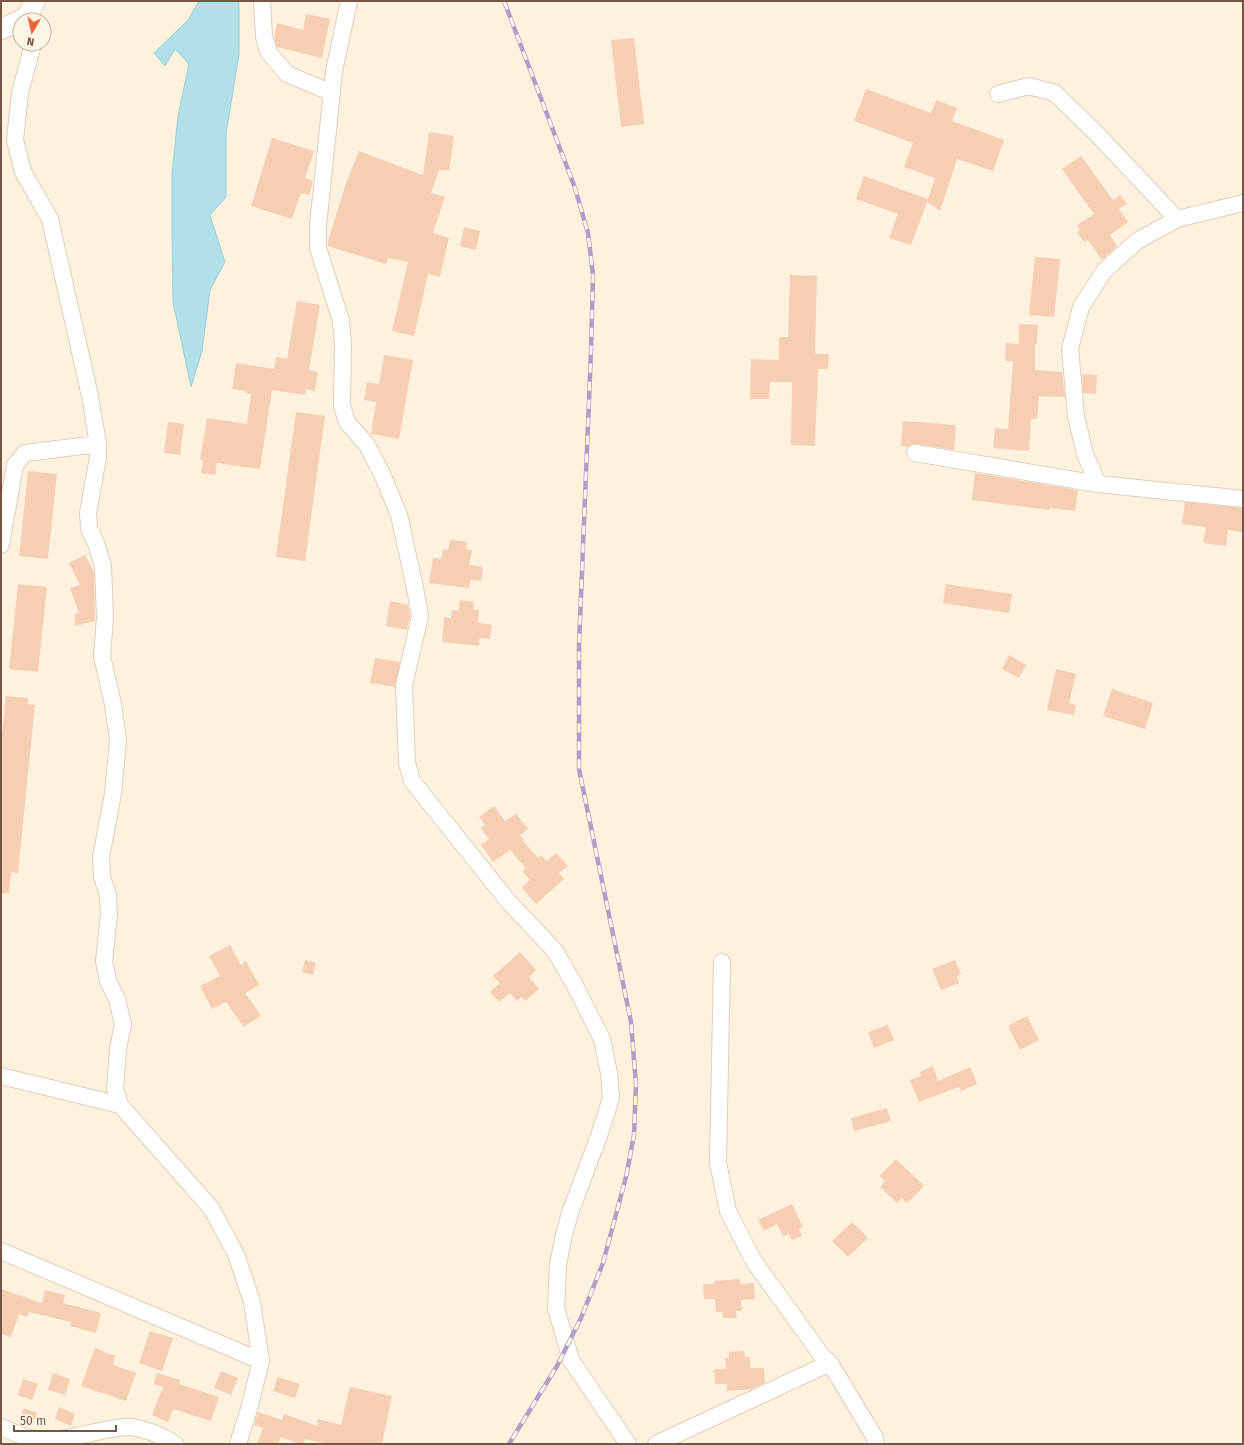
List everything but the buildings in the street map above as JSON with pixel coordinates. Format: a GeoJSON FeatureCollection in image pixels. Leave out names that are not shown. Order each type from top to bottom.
{"type":"FeatureCollection","features":[{"type":"Feature","properties":{"kind":"street"},"geometry":{"type":"LineString","coordinates":[[262,1],[264,37],[269,53],[287,74],[332,93]]}},
{"type":"Feature","properties":{"kind":"street"},"geometry":{"type":"LineString","coordinates":[[348,1],[334,71],[318,226],[318,248],[341,321],[343,345],[342,406],[347,422],[367,445],[383,476],[399,515],[420,616],[404,686],[407,763],[412,781],[436,812],[508,901],[554,951],[573,982],[602,1039],[610,1073],[611,1098],[599,1136],[571,1210],[564,1234],[558,1265],[556,1308],[571,1360],[628,1444]]}},
{"type":"Feature","properties":{"kind":"street"},"geometry":{"type":"LineString","coordinates":[[1,29],[12,23]]}},
{"type":"Feature","properties":{"kind":"street"},"geometry":{"type":"LineString","coordinates":[[31,52],[20,93],[15,140],[23,172],[50,218],[90,396],[98,444],[98,457],[88,513],[89,528],[96,543],[103,566],[105,617],[102,656],[113,704],[118,740],[113,794],[101,857],[102,876],[108,895],[109,914],[104,961],[108,981],[116,999],[123,1024],[118,1049],[114,1089],[120,1105],[211,1208],[236,1254],[252,1302],[261,1361],[238,1444]]}},
{"type":"Feature","properties":{"kind":"street"},"geometry":{"type":"LineString","coordinates":[[998,94],[1029,86],[1055,93],[1098,135],[1176,219]]}},
{"type":"Feature","properties":{"kind":"street"},"geometry":{"type":"LineString","coordinates":[[1098,484],[1085,454],[1076,416],[1070,350],[1081,307],[1104,271],[1137,241],[1176,219],[1243,203]]}},
{"type":"Feature","properties":{"kind":"street"},"geometry":{"type":"LineString","coordinates":[[1,545],[15,465],[25,453],[98,444]]}},
{"type":"Feature","properties":{"kind":"street"},"geometry":{"type":"LineString","coordinates":[[915,453],[1098,484],[1243,499]]}},
{"type":"Feature","properties":{"kind":"street"},"geometry":{"type":"LineString","coordinates":[[722,962],[718,1163],[728,1211],[753,1260],[822,1356],[830,1363],[875,1438],[876,1444]]}},
{"type":"Feature","properties":{"kind":"street"},"geometry":{"type":"LineString","coordinates":[[1,1076],[120,1105]]}},
{"type":"Feature","properties":{"kind":"street"},"geometry":{"type":"LineString","coordinates":[[1,1251],[261,1361]]}},
{"type":"Feature","properties":{"kind":"street"},"geometry":{"type":"LineString","coordinates":[[656,1444],[830,1363]]}},
{"type":"Feature","properties":{"kind":"street"},"geometry":{"type":"LineString","coordinates":[[1,1427],[28,1438],[45,1440],[72,1437],[128,1427],[144,1430],[165,1437],[175,1444]]}},
{"type":"Feature","properties":{"kind":"water"},"geometry":{"type":"Polygon","coordinates":[[[199,1],[239,1],[239,54],[226,134],[226,197],[210,215],[225,262],[210,290],[202,351],[191,387],[173,302],[172,230],[172,173],[178,116],[189,64],[175,49],[165,66],[154,53],[188,20],[199,1]]]}},
{"type":"Feature","properties":{"kind":"railway"},"geometry":{"type":"LineString","coordinates":[[504,1],[575,188],[588,233],[593,275],[579,645],[579,769],[631,1022],[636,1084],[634,1135],[626,1177],[603,1263],[581,1318],[557,1366],[509,1444]]}}]}
